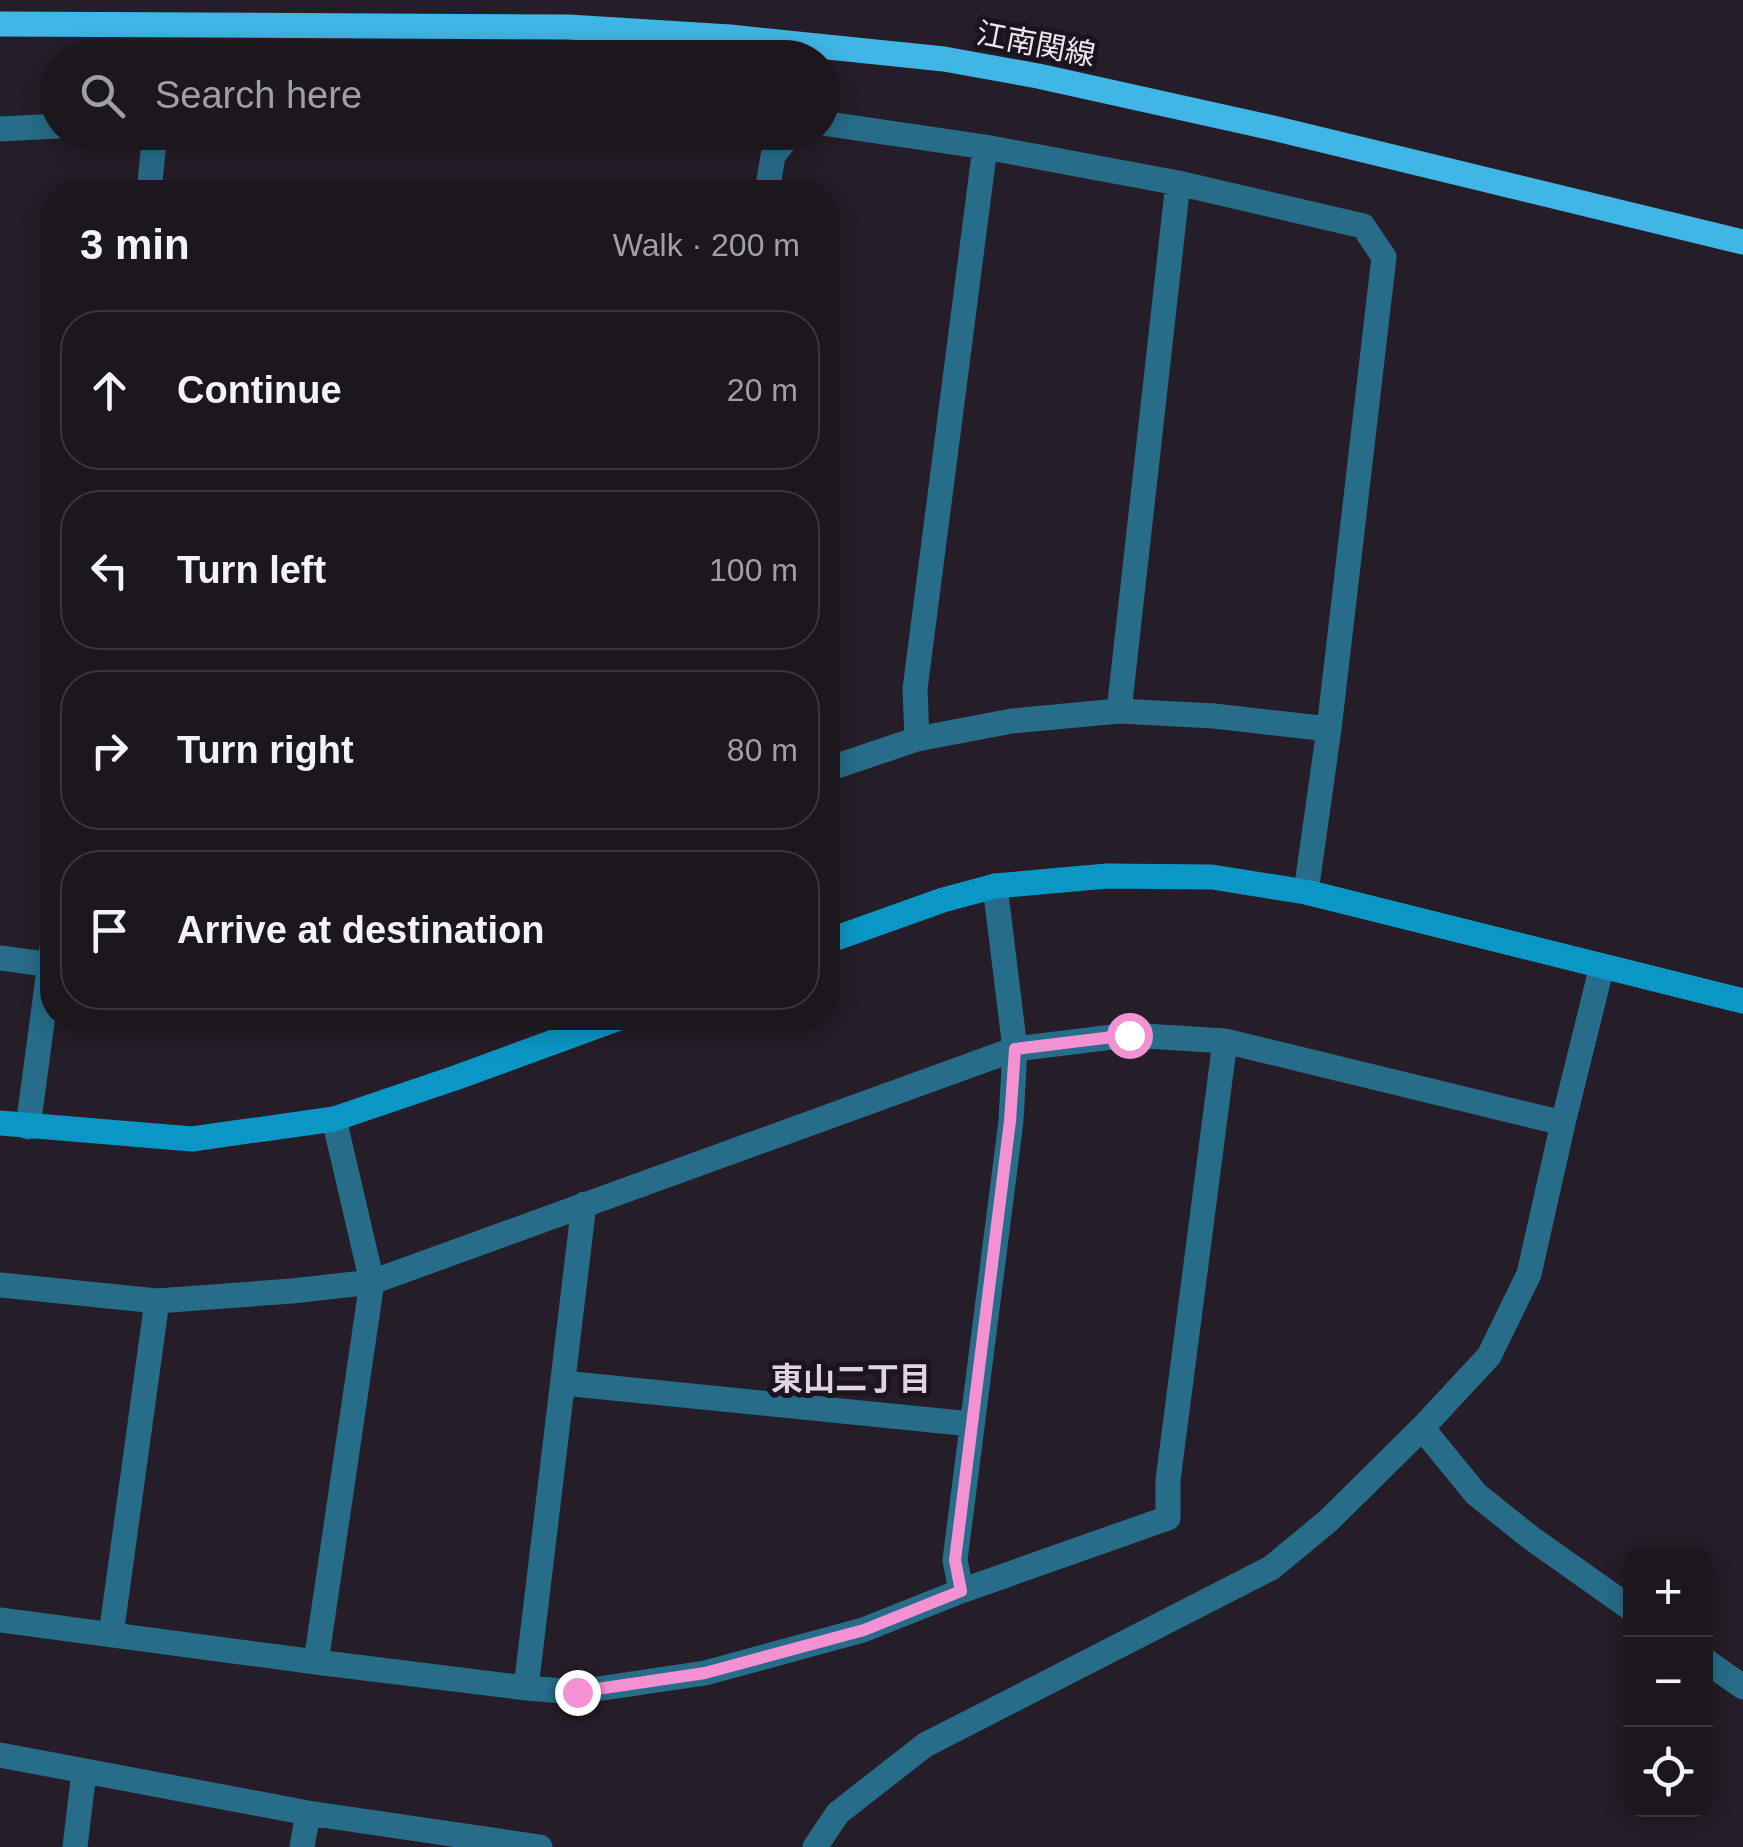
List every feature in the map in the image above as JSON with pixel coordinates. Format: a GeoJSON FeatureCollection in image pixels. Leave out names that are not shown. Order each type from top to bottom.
{"type":"FeatureCollection","features":[{"type":"Feature","properties":{"kind":"main road","name":"江南関線"},"geometry":{"type":"LineString","coordinates":[[0,24],[568,28],[759,40]]}},
{"type":"Feature","properties":{"kind":"main road","name":"江南関線"},"geometry":{"type":"LineString","coordinates":[[840,48],[944,59],[1038,76],[1272,128],[1743,242]]}},
{"type":"Feature","properties":{"kind":"street"},"geometry":{"type":"LineString","coordinates":[[840,126],[985,147],[1178,183],[1363,226],[1384,257],[1306,892]]}},
{"type":"Feature","properties":{"kind":"street"},"geometry":{"type":"LineString","coordinates":[[0,128],[40,127]]}},
{"type":"Feature","properties":{"kind":"street"},"geometry":{"type":"LineString","coordinates":[[917,739],[915,689],[985,147]]}},
{"type":"Feature","properties":{"kind":"street"},"geometry":{"type":"LineString","coordinates":[[150,180],[154,150]]}},
{"type":"Feature","properties":{"kind":"street"},"geometry":{"type":"LineString","coordinates":[[769,180],[772,156],[777,150]]}},
{"type":"Feature","properties":{"kind":"street"},"geometry":{"type":"LineString","coordinates":[[1119,711],[1178,183]]}},
{"type":"Feature","properties":{"kind":"street"},"geometry":{"type":"LineString","coordinates":[[840,765],[917,739],[1012,720],[1119,711],[1214,716],[1328,729]]}},
{"type":"Feature","properties":{"kind":"street"},"geometry":{"type":"LineString","coordinates":[[840,937],[994,886],[1107,876],[1212,877],[1306,892],[1743,1001]]}},
{"type":"Feature","properties":{"kind":"street"},"geometry":{"type":"LineString","coordinates":[[961,1591],[955,1560],[1010,1121],[1015,1049],[994,886]]}},
{"type":"Feature","properties":{"kind":"street"},"geometry":{"type":"LineString","coordinates":[[0,958],[40,959]]}},
{"type":"Feature","properties":{"kind":"street"},"geometry":{"type":"LineString","coordinates":[[816,1847],[838,1814],[925,1744],[1272,1568],[1329,1520],[1489,1356],[1528,1274],[1602,966]]}},
{"type":"Feature","properties":{"kind":"street"},"geometry":{"type":"LineString","coordinates":[[28,1127],[42,1030]]}},
{"type":"Feature","properties":{"kind":"street"},"geometry":{"type":"LineString","coordinates":[[0,1123],[192,1139],[334,1120],[586,1030]]}},
{"type":"Feature","properties":{"kind":"street"},"geometry":{"type":"LineString","coordinates":[[0,1285],[156,1301],[372,1282],[1015,1049],[1129,1035],[1225,1041],[1563,1123]]}},
{"type":"Feature","properties":{"kind":"street"},"geometry":{"type":"LineString","coordinates":[[0,1620],[577,1692],[705,1673],[864,1630],[961,1591],[1168,1518],[1168,1480],[1225,1041]]}},
{"type":"Feature","properties":{"kind":"street"},"geometry":{"type":"LineString","coordinates":[[316,1662],[372,1282],[334,1120]]}},
{"type":"Feature","properties":{"kind":"street"},"geometry":{"type":"LineString","coordinates":[[526,1688],[584,1204]]}},
{"type":"Feature","properties":{"kind":"street"},"geometry":{"type":"LineString","coordinates":[[111,1635],[156,1301]]}},
{"type":"Feature","properties":{"kind":"street"},"geometry":{"type":"LineString","coordinates":[[562,1383],[972,1424]]}},
{"type":"Feature","properties":{"kind":"street"},"geometry":{"type":"LineString","coordinates":[[1422,1428],[1476,1494],[1623,1603]]}},
{"type":"Feature","properties":{"kind":"street"},"geometry":{"type":"LineString","coordinates":[[1713,1666],[1743,1687]]}},
{"type":"Feature","properties":{"kind":"street"},"geometry":{"type":"LineString","coordinates":[[0,1754],[308,1813],[540,1847]]}},
{"type":"Feature","properties":{"kind":"street"},"geometry":{"type":"LineString","coordinates":[[75,1847],[84,1772]]}},
{"type":"Feature","properties":{"kind":"street"},"geometry":{"type":"LineString","coordinates":[[302,1847],[308,1813]]}},
{"type":"Feature","properties":{"kind":"district","name":"東山二丁目"},"geometry":{"type":"Point","coordinates":[851,1379]}},
{"type":"Feature","properties":{"kind":"route"},"geometry":{"type":"LineString","coordinates":[[577,1692],[705,1673],[864,1630],[961,1591],[955,1560],[1010,1121],[1015,1049],[1129,1035]]}}]}
